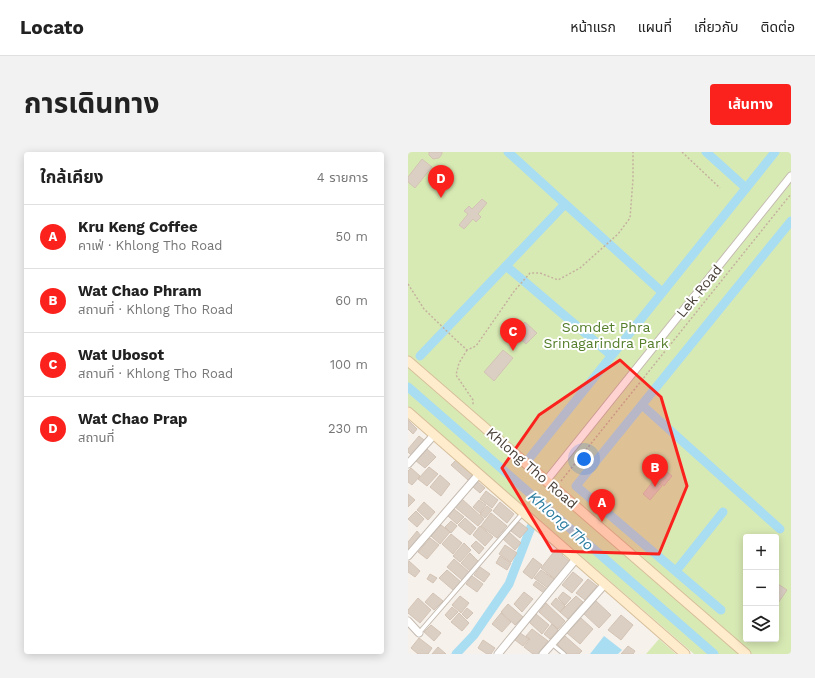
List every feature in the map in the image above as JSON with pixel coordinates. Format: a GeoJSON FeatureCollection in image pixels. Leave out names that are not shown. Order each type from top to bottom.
{"type":"FeatureCollection","features":[{"type":"Feature","properties":{"kind":"street","name":"Lek Road"},"geometry":{"type":"LineString","coordinates":[[546,481],[791,176]]}},
{"type":"Feature","properties":{"kind":"street","name":"Khlong Tho Road"},"geometry":{"type":"LineString","coordinates":[[408,361],[746,654]]}},
{"type":"Feature","properties":{"kind":"street"},"geometry":{"type":"LineString","coordinates":[[408,412],[685,654]]}},
{"type":"Feature","properties":{"kind":"street"},"geometry":{"type":"LineString","coordinates":[[408,464],[434,435]]}},
{"type":"Feature","properties":{"kind":"street"},"geometry":{"type":"LineString","coordinates":[[408,556],[479,474]]}},
{"type":"Feature","properties":{"kind":"street"},"geometry":{"type":"LineString","coordinates":[[498,654],[576,559]]}},
{"type":"Feature","properties":{"kind":"street"},"geometry":{"type":"LineString","coordinates":[[543,654],[605,584]]}},
{"type":"Feature","properties":{"kind":"street"},"geometry":{"type":"LineString","coordinates":[[408,621],[419,633]]}},
{"type":"Feature","properties":{"kind":"lane"},"geometry":{"type":"LineString","coordinates":[[419,633],[523,513]]}},
{"type":"Feature","properties":{"kind":"lane"},"geometry":{"type":"LineString","coordinates":[[552,644],[564,654]]}},
{"type":"Feature","properties":{"kind":"path"},"geometry":{"type":"LineString","coordinates":[[471,415],[473,411],[473,400],[456,375],[459,363],[467,350],[476,346],[515,290],[530,273],[540,273],[558,280],[580,268],[618,234],[630,218],[633,179],[633,152]]}},
{"type":"Feature","properties":{"kind":"path"},"geometry":{"type":"LineString","coordinates":[[682,152],[720,188]]}},
{"type":"Feature","properties":{"kind":"path"},"geometry":{"type":"LineString","coordinates":[[555,488],[791,194]]}},
{"type":"Feature","properties":{"kind":"path"},"geometry":{"type":"LineString","coordinates":[[408,284],[424,309],[467,350]]}},
{"type":"Feature","properties":{"kind":"highlighted area"},"geometry":{"type":"Polygon","coordinates":[[[620,360],[661,397],[687,486],[659,554],[552,551],[502,468],[539,415],[620,360]]]}},
{"type":"Feature","properties":{"kind":"green space","name":"Somdet Phra Srinagarindra Park"},"geometry":{"type":"Polygon","coordinates":[[[408,152],[791,152],[791,654],[694,654],[408,406],[408,152]]]}},
{"type":"Feature","properties":{"kind":"green space"},"geometry":{"type":"Polygon","coordinates":[[[659,639],[676,654],[646,654],[659,639]]]}},
{"type":"Feature","properties":{"kind":"water"},"geometry":{"type":"Polygon","coordinates":[[[604,636],[622,650],[618,654],[590,654],[604,636]]]}},
{"type":"Feature","properties":{"kind":"building"},"geometry":{"type":"Polygon","coordinates":[[[429,152],[442,152],[442,154],[439,158],[433,159],[429,155],[429,152]]]}},
{"type":"Feature","properties":{"kind":"building"},"geometry":{"type":"Polygon","coordinates":[[[422,159],[432,167],[415,188],[408,182],[408,177],[422,159]]]}},
{"type":"Feature","properties":{"kind":"building"},"geometry":{"type":"Polygon","coordinates":[[[482,199],[487,203],[478,214],[481,217],[476,222],[473,219],[464,229],[459,225],[468,214],[464,211],[469,206],[472,209],[482,199]]]}},
{"type":"Feature","properties":{"kind":"building"},"geometry":{"type":"Polygon","coordinates":[[[525,322],[537,333],[526,344],[515,334],[525,322]]]}},
{"type":"Feature","properties":{"kind":"building"},"geometry":{"type":"Polygon","coordinates":[[[503,350],[513,358],[494,381],[484,372],[503,350]]]}},
{"type":"Feature","properties":{"kind":"building"},"geometry":{"type":"Polygon","coordinates":[[[408,420],[417,429],[413,434],[408,429],[408,420]]]}},
{"type":"Feature","properties":{"kind":"building"},"geometry":{"type":"Polygon","coordinates":[[[419,436],[424,440],[411,455],[408,452],[408,449],[419,436]]]}},
{"type":"Feature","properties":{"kind":"building"},"geometry":{"type":"Polygon","coordinates":[[[427,449],[436,457],[425,468],[416,461],[427,449]]]}},
{"type":"Feature","properties":{"kind":"building"},"geometry":{"type":"Polygon","coordinates":[[[456,460],[473,475],[468,480],[451,465],[456,460]]]}},
{"type":"Feature","properties":{"kind":"building"},"geometry":{"type":"Polygon","coordinates":[[[429,467],[438,474],[427,486],[418,479],[429,467]]]}},
{"type":"Feature","properties":{"kind":"building"},"geometry":{"type":"Polygon","coordinates":[[[411,468],[420,476],[412,485],[408,482],[408,471],[411,468]]]}},
{"type":"Feature","properties":{"kind":"building"},"geometry":{"type":"Polygon","coordinates":[[[662,468],[672,476],[664,486],[654,478],[662,468]]]}},
{"type":"Feature","properties":{"kind":"building"},"geometry":{"type":"Polygon","coordinates":[[[440,475],[450,484],[441,496],[430,487],[440,475]]]}},
{"type":"Feature","properties":{"kind":"building"},"geometry":{"type":"Polygon","coordinates":[[[654,480],[662,486],[650,500],[643,494],[654,480]]]}},
{"type":"Feature","properties":{"kind":"building"},"geometry":{"type":"Polygon","coordinates":[[[477,481],[485,488],[480,493],[473,487],[477,481]]]}},
{"type":"Feature","properties":{"kind":"building"},"geometry":{"type":"Polygon","coordinates":[[[486,491],[498,500],[492,508],[480,499],[486,491]]]}},
{"type":"Feature","properties":{"kind":"building"},"geometry":{"type":"Polygon","coordinates":[[[408,494],[415,500],[408,507],[408,494]]]}},
{"type":"Feature","properties":{"kind":"building"},"geometry":{"type":"Polygon","coordinates":[[[462,499],[484,519],[478,526],[455,507],[462,499]]]}},
{"type":"Feature","properties":{"kind":"building"},"geometry":{"type":"Polygon","coordinates":[[[479,500],[486,505],[480,513],[473,507],[479,500]]]}},
{"type":"Feature","properties":{"kind":"building"},"geometry":{"type":"Polygon","coordinates":[[[424,502],[435,512],[428,520],[417,510],[424,502]]]}},
{"type":"Feature","properties":{"kind":"building"},"geometry":{"type":"Polygon","coordinates":[[[500,502],[514,514],[507,523],[493,511],[500,502]]]}},
{"type":"Feature","properties":{"kind":"building"},"geometry":{"type":"Polygon","coordinates":[[[487,506],[492,510],[485,518],[480,514],[487,506]]]}},
{"type":"Feature","properties":{"kind":"building"},"geometry":{"type":"Polygon","coordinates":[[[454,509],[464,517],[457,524],[448,516],[454,509]]]}},
{"type":"Feature","properties":{"kind":"building"},"geometry":{"type":"Polygon","coordinates":[[[416,511],[424,519],[417,527],[408,519],[416,511]]]}},
{"type":"Feature","properties":{"kind":"building"},"geometry":{"type":"Polygon","coordinates":[[[491,513],[507,526],[497,538],[481,526],[491,513]]]}},
{"type":"Feature","properties":{"kind":"building"},"geometry":{"type":"Polygon","coordinates":[[[465,518],[476,528],[470,535],[458,525],[465,518]]]}},
{"type":"Feature","properties":{"kind":"building"},"geometry":{"type":"Polygon","coordinates":[[[451,521],[457,526],[451,533],[445,527],[451,521]]]}},
{"type":"Feature","properties":{"kind":"building"},"geometry":{"type":"Polygon","coordinates":[[[519,522],[528,529],[520,538],[511,531],[519,522]]]}},
{"type":"Feature","properties":{"kind":"building"},"geometry":{"type":"Polygon","coordinates":[[[441,525],[450,532],[440,544],[431,536],[441,525]]]}},
{"type":"Feature","properties":{"kind":"building"},"geometry":{"type":"Polygon","coordinates":[[[480,526],[493,537],[485,546],[473,535],[480,526]]]}},
{"type":"Feature","properties":{"kind":"building"},"geometry":{"type":"Polygon","coordinates":[[[417,531],[421,536],[408,551],[408,542],[417,531]]]}},
{"type":"Feature","properties":{"kind":"building"},"geometry":{"type":"Polygon","coordinates":[[[509,532],[521,543],[515,550],[503,539],[509,532]]]}},
{"type":"Feature","properties":{"kind":"building"},"geometry":{"type":"Polygon","coordinates":[[[451,534],[462,543],[453,554],[442,544],[451,534]]]}},
{"type":"Feature","properties":{"kind":"building"},"geometry":{"type":"Polygon","coordinates":[[[430,538],[439,545],[427,559],[418,552],[430,538]]]}},
{"type":"Feature","properties":{"kind":"building"},"geometry":{"type":"Polygon","coordinates":[[[476,541],[484,548],[479,554],[471,546],[476,541]]]}},
{"type":"Feature","properties":{"kind":"building"},"geometry":{"type":"Polygon","coordinates":[[[464,543],[471,550],[460,562],[453,556],[464,543]]]}},
{"type":"Feature","properties":{"kind":"building"},"geometry":{"type":"Polygon","coordinates":[[[505,545],[517,553],[511,562],[499,554],[505,545]]]}},
{"type":"Feature","properties":{"kind":"building"},"geometry":{"type":"Polygon","coordinates":[[[557,548],[570,562],[556,580],[541,568],[557,548]]]}},
{"type":"Feature","properties":{"kind":"building"},"geometry":{"type":"Polygon","coordinates":[[[470,553],[479,562],[470,571],[461,563],[470,553]]]}},
{"type":"Feature","properties":{"kind":"building"},"geometry":{"type":"Polygon","coordinates":[[[500,556],[511,563],[507,570],[496,563],[500,556]]]}},
{"type":"Feature","properties":{"kind":"building"},"geometry":{"type":"Polygon","coordinates":[[[533,558],[542,565],[532,579],[523,572],[533,558]]]}},
{"type":"Feature","properties":{"kind":"building"},"geometry":{"type":"Polygon","coordinates":[[[454,559],[469,572],[462,580],[447,567],[454,559]]]}},
{"type":"Feature","properties":{"kind":"building"},"geometry":{"type":"Polygon","coordinates":[[[409,561],[420,571],[415,577],[408,572],[409,561]]]}},
{"type":"Feature","properties":{"kind":"building"},"geometry":{"type":"Polygon","coordinates":[[[480,567],[490,574],[484,582],[474,575],[480,567]]]}},
{"type":"Feature","properties":{"kind":"building"},"geometry":{"type":"Polygon","coordinates":[[[447,570],[461,582],[453,590],[439,578],[447,570]]]}},
{"type":"Feature","properties":{"kind":"building"},"geometry":{"type":"Polygon","coordinates":[[[541,570],[554,579],[548,588],[534,578],[541,570]]]}},
{"type":"Feature","properties":{"kind":"building"},"geometry":{"type":"Polygon","coordinates":[[[573,572],[583,580],[572,593],[562,585],[573,572]]]}},
{"type":"Feature","properties":{"kind":"building"},"geometry":{"type":"Polygon","coordinates":[[[430,574],[437,578],[433,583],[427,579],[430,574]]]}},
{"type":"Feature","properties":{"kind":"building"},"geometry":{"type":"Polygon","coordinates":[[[472,576],[483,584],[477,592],[466,584],[472,576]]]}},
{"type":"Feature","properties":{"kind":"building"},"geometry":{"type":"Polygon","coordinates":[[[588,579],[597,586],[585,600],[576,593],[588,579]]]}},
{"type":"Feature","properties":{"kind":"building"},"geometry":{"type":"Polygon","coordinates":[[[536,581],[547,589],[544,593],[533,585],[536,581]]]}},
{"type":"Feature","properties":{"kind":"building"},"geometry":{"type":"Polygon","coordinates":[[[779,585],[787,590],[779,602],[779,585]]]}},
{"type":"Feature","properties":{"kind":"building"},"geometry":{"type":"Polygon","coordinates":[[[524,592],[533,599],[522,612],[514,604],[524,592]]]}},
{"type":"Feature","properties":{"kind":"building"},"geometry":{"type":"Polygon","coordinates":[[[563,592],[571,598],[565,605],[558,598],[563,592]]]}},
{"type":"Feature","properties":{"kind":"building"},"geometry":{"type":"Polygon","coordinates":[[[433,593],[443,601],[434,610],[425,602],[433,593]]]}},
{"type":"Feature","properties":{"kind":"building"},"geometry":{"type":"Polygon","coordinates":[[[460,596],[469,603],[461,613],[452,605],[460,596]]]}},
{"type":"Feature","properties":{"kind":"building"},"geometry":{"type":"Polygon","coordinates":[[[576,596],[583,602],[568,619],[560,612],[576,596]]]}},
{"type":"Feature","properties":{"kind":"building"},"geometry":{"type":"Polygon","coordinates":[[[418,598],[431,610],[420,623],[408,613],[408,610],[418,598]]]}},
{"type":"Feature","properties":{"kind":"building"},"geometry":{"type":"Polygon","coordinates":[[[556,598],[565,606],[560,612],[551,604],[556,598]]]}},
{"type":"Feature","properties":{"kind":"building"},"geometry":{"type":"Polygon","coordinates":[[[595,600],[611,615],[599,628],[583,613],[595,600]]]}},
{"type":"Feature","properties":{"kind":"building"},"geometry":{"type":"Polygon","coordinates":[[[546,603],[565,621],[558,629],[539,612],[546,603]]]}},
{"type":"Feature","properties":{"kind":"building"},"geometry":{"type":"Polygon","coordinates":[[[508,604],[523,617],[515,625],[501,612],[508,604]]]}},
{"type":"Feature","properties":{"kind":"building"},"geometry":{"type":"Polygon","coordinates":[[[452,607],[458,612],[450,620],[445,615],[452,607]]]}},
{"type":"Feature","properties":{"kind":"building"},"geometry":{"type":"Polygon","coordinates":[[[467,608],[473,613],[467,619],[462,614],[467,608]]]}},
{"type":"Feature","properties":{"kind":"building"},"geometry":{"type":"Polygon","coordinates":[[[459,613],[469,623],[462,631],[451,622],[459,613]]]}},
{"type":"Feature","properties":{"kind":"building"},"geometry":{"type":"Polygon","coordinates":[[[501,613],[511,622],[502,632],[492,624],[501,613]]]}},
{"type":"Feature","properties":{"kind":"building"},"geometry":{"type":"Polygon","coordinates":[[[536,614],[549,625],[542,634],[529,622],[536,614]]]}},
{"type":"Feature","properties":{"kind":"building"},"geometry":{"type":"Polygon","coordinates":[[[621,615],[633,625],[621,640],[608,630],[621,615]]]}},
{"type":"Feature","properties":{"kind":"building"},"geometry":{"type":"Polygon","coordinates":[[[581,618],[593,629],[580,644],[567,633],[581,618]]]}},
{"type":"Feature","properties":{"kind":"building"},"geometry":{"type":"Polygon","coordinates":[[[552,624],[558,630],[550,639],[544,634],[552,624]]]}},
{"type":"Feature","properties":{"kind":"building"},"geometry":{"type":"Polygon","coordinates":[[[431,625],[441,633],[434,641],[424,632],[431,625]]]}},
{"type":"Feature","properties":{"kind":"building"},"geometry":{"type":"Polygon","coordinates":[[[532,629],[548,641],[538,654],[533,654],[524,647],[530,639],[526,636],[532,629]]]}},
{"type":"Feature","properties":{"kind":"building"},"geometry":{"type":"Polygon","coordinates":[[[520,633],[529,639],[523,646],[515,640],[520,633]]]}},
{"type":"Feature","properties":{"kind":"building"},"geometry":{"type":"Polygon","coordinates":[[[565,636],[582,651],[579,654],[567,654],[557,644],[565,636]]]}},
{"type":"Feature","properties":{"kind":"building"},"geometry":{"type":"Polygon","coordinates":[[[419,638],[432,648],[428,654],[418,654],[411,648],[419,638]]]}},
{"type":"Feature","properties":{"kind":"building"},"geometry":{"type":"Polygon","coordinates":[[[483,640],[495,648],[491,654],[487,654],[478,648],[483,640]]]}},
{"type":"Feature","properties":{"kind":"building"},"geometry":{"type":"Polygon","coordinates":[[[628,646],[635,651],[633,654],[621,654],[628,646]]]}},
{"type":"Feature","properties":{"kind":"building"},"geometry":{"type":"Polygon","coordinates":[[[438,647],[446,654],[432,654],[438,647]]]}},
{"type":"Feature","properties":{"kind":"waterway"},"geometry":{"type":"LineString","coordinates":[[508,152],[662,292]]}},
{"type":"Feature","properties":{"kind":"waterway"},"geometry":{"type":"LineString","coordinates":[[706,152],[746,188]]}},
{"type":"Feature","properties":{"kind":"waterway"},"geometry":{"type":"LineString","coordinates":[[528,460],[775,152]]}},
{"type":"Feature","properties":{"kind":"waterway"},"geometry":{"type":"LineString","coordinates":[[420,356],[565,204]]}},
{"type":"Feature","properties":{"kind":"waterway"},"geometry":{"type":"LineString","coordinates":[[721,610],[576,486],[791,221]]}},
{"type":"Feature","properties":{"kind":"waterway"},"geometry":{"type":"LineString","coordinates":[[506,266],[611,355]]}},
{"type":"Feature","properties":{"kind":"waterway","name":"Khlong Tho"},"geometry":{"type":"LineString","coordinates":[[408,387],[714,654]]}},
{"type":"Feature","properties":{"kind":"waterway"},"geometry":{"type":"LineString","coordinates":[[642,405],[780,529]]}},
{"type":"Feature","properties":{"kind":"waterway"},"geometry":{"type":"LineString","coordinates":[[676,571],[723,512]]}},
{"type":"Feature","properties":{"kind":"waterway"},"geometry":{"type":"LineString","coordinates":[[456,654],[474,635],[509,584],[531,527]]}},
{"type":"Feature","properties":{"kind":"place","name":"Wat Chao Prap"},"geometry":{"type":"Point","coordinates":[441,198]}},
{"type":"Feature","properties":{"kind":"place","name":"Wat Ubosot"},"geometry":{"type":"Point","coordinates":[513,351]}},
{"type":"Feature","properties":{"kind":"place","name":"Wat Chao Phram"},"geometry":{"type":"Point","coordinates":[655,487]}},
{"type":"Feature","properties":{"kind":"place","name":"Kru Keng Coffee"},"geometry":{"type":"Point","coordinates":[602,522]}}]}
